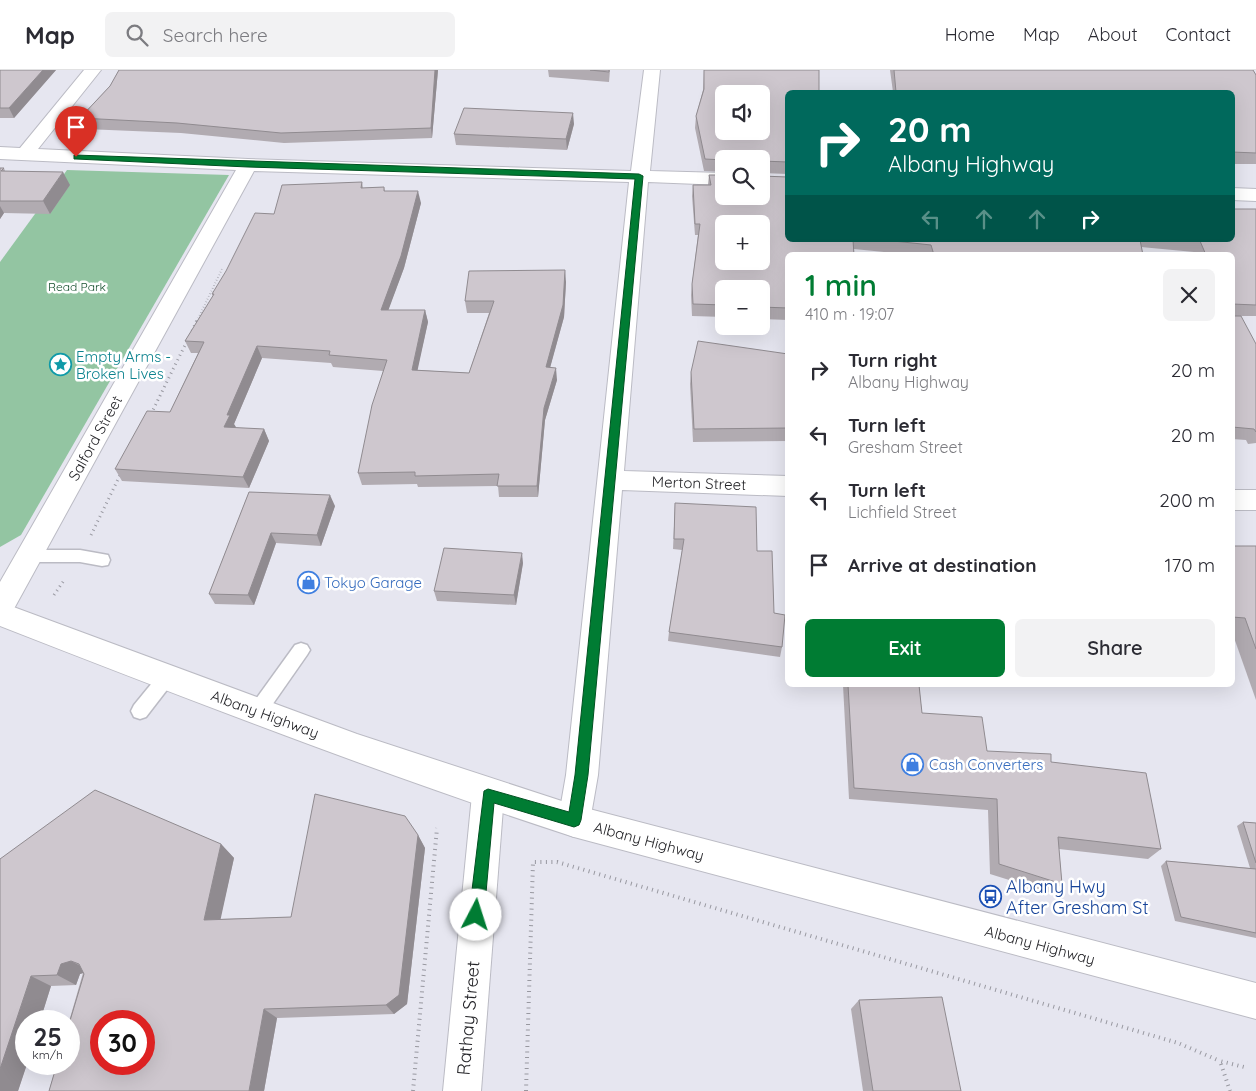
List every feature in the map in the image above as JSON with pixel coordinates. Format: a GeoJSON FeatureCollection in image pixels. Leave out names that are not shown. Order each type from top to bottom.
{"type":"FeatureCollection","features":[{"type":"Feature","properties":{"kind":"street"},"geometry":{"type":"LineString","coordinates":[[25,154],[93,70]]}},
{"type":"Feature","properties":{"kind":"street"},"geometry":{"type":"LineString","coordinates":[[574,820],[582,775],[639,176],[652,70]]}},
{"type":"Feature","properties":{"kind":"street"},"geometry":{"type":"LineString","coordinates":[[0,153],[248,165],[715,179]]}},
{"type":"Feature","properties":{"kind":"street","name":"Salford Street"},"geometry":{"type":"LineString","coordinates":[[0,608],[248,165]]}},
{"type":"Feature","properties":{"kind":"street"},"geometry":{"type":"LineString","coordinates":[[1235,194],[1256,194]]}},
{"type":"Feature","properties":{"kind":"street","name":"Merton Street"},"geometry":{"type":"LineString","coordinates":[[611,480],[785,486]]}},
{"type":"Feature","properties":{"kind":"street"},"geometry":{"type":"LineString","coordinates":[[1235,500],[1256,500]]}},
{"type":"Feature","properties":{"kind":"street","name":"Albany Highway"},"geometry":{"type":"LineString","coordinates":[[0,614],[257,712],[488,795],[574,820],[1256,1002]]}},
{"type":"Feature","properties":{"kind":"street","name":"Rathay Street"},"geometry":{"type":"LineString","coordinates":[[462,1091],[488,795]]}},
{"type":"Feature","properties":{"kind":"lane"},"geometry":{"type":"LineString","coordinates":[[29,556],[80,556],[102,560]]}},
{"type":"Feature","properties":{"kind":"lane"},"geometry":{"type":"LineString","coordinates":[[257,712],[301,650]]}},
{"type":"Feature","properties":{"kind":"lane"},"geometry":{"type":"LineString","coordinates":[[140,711],[167,677]]}},
{"type":"Feature","properties":{"kind":"path"},"geometry":{"type":"LineString","coordinates":[[150,416],[224,266]]}},
{"type":"Feature","properties":{"kind":"path"},"geometry":{"type":"LineString","coordinates":[[54,595],[80,556],[124,468]]}},
{"type":"Feature","properties":{"kind":"path"},"geometry":{"type":"LineString","coordinates":[[412,1091],[437,828]]}},
{"type":"Feature","properties":{"kind":"path"},"geometry":{"type":"LineString","coordinates":[[526,1091],[533,862],[557,862],[1178,1042],[1220,1061],[1244,1067]]}},
{"type":"Feature","properties":{"kind":"path"},"geometry":{"type":"LineString","coordinates":[[1220,1061],[1230,1091]]}},
{"type":"Feature","properties":{"kind":"green space","name":"Read Park"},"geometry":{"type":"Polygon","coordinates":[[[67,170],[229,175],[21,535],[0,547],[0,262],[67,170]]]}},
{"type":"Feature","properties":{"kind":"building"},"geometry":{"type":"Polygon","coordinates":[[[0,70],[43,70],[9,108],[0,108],[0,70]]]}},
{"type":"Feature","properties":{"kind":"building"},"geometry":{"type":"Polygon","coordinates":[[[119,70],[435,70],[431,128],[281,133],[177,123],[80,118],[110,86],[119,70]]]}},
{"type":"Feature","properties":{"kind":"building"},"geometry":{"type":"Polygon","coordinates":[[[590,70],[609,70],[609,72],[590,70]]]}},
{"type":"Feature","properties":{"kind":"building"},"geometry":{"type":"Polygon","coordinates":[[[704,70],[819,70],[819,90],[785,90],[785,162],[770,161],[770,150],[715,150],[715,160],[705,159],[696,116],[704,89],[704,70]]]}},
{"type":"Feature","properties":{"kind":"building"},"geometry":{"type":"Polygon","coordinates":[[[894,70],[1253,70],[1256,75],[1256,153],[1235,152],[1235,90],[896,90],[894,70]]]}},
{"type":"Feature","properties":{"kind":"building"},"geometry":{"type":"Polygon","coordinates":[[[464,108],[573,113],[566,139],[454,134],[464,108]]]}},
{"type":"Feature","properties":{"kind":"building"},"geometry":{"type":"Polygon","coordinates":[[[0,168],[4,168],[1,171],[63,172],[43,201],[0,201],[0,168]]]}},
{"type":"Feature","properties":{"kind":"building"},"geometry":{"type":"Polygon","coordinates":[[[709,175],[715,175],[715,205],[770,205],[770,176],[785,177],[785,242],[853,242],[854,252],[785,252],[785,308],[770,307],[770,280],[715,280],[715,305],[693,304],[692,284],[700,224],[695,224],[693,185],[711,185],[709,175]]]}},
{"type":"Feature","properties":{"kind":"building"},"geometry":{"type":"Polygon","coordinates":[[[362,182],[361,188],[384,187],[384,191],[418,191],[401,256],[381,310],[425,310],[412,370],[469,373],[494,301],[465,301],[469,271],[565,270],[563,305],[546,367],[556,368],[544,408],[537,486],[497,486],[499,474],[415,476],[415,472],[358,473],[372,405],[387,360],[329,355],[330,351],[257,346],[227,415],[230,415],[224,427],[264,429],[243,477],[115,469],[147,411],[170,412],[204,342],[185,341],[214,294],[212,294],[226,271],[255,213],[274,214],[282,185],[362,182]]]}},
{"type":"Feature","properties":{"kind":"building"},"geometry":{"type":"Polygon","coordinates":[[[1235,209],[1256,209],[1256,305],[1235,304],[1235,252],[1205,252],[1200,242],[1235,242],[1235,209]]]}},
{"type":"Feature","properties":{"kind":"building"},"geometry":{"type":"Polygon","coordinates":[[[903,242],[1140,242],[1142,252],[933,252],[931,245],[903,242]]]}},
{"type":"Feature","properties":{"kind":"building"},"geometry":{"type":"Polygon","coordinates":[[[1235,316],[1241,316],[1256,344],[1256,432],[1254,429],[1235,427],[1235,316]]]}},
{"type":"Feature","properties":{"kind":"building"},"geometry":{"type":"Polygon","coordinates":[[[698,341],[785,354],[785,428],[694,429],[691,372],[698,341]]]}},
{"type":"Feature","properties":{"kind":"building"},"geometry":{"type":"Polygon","coordinates":[[[249,492],[330,495],[317,535],[271,533],[248,595],[209,594],[249,492]]]}},
{"type":"Feature","properties":{"kind":"building"},"geometry":{"type":"Polygon","coordinates":[[[675,503],[756,507],[757,551],[772,551],[774,613],[785,615],[782,647],[669,632],[684,539],[674,539],[675,503]]]}},
{"type":"Feature","properties":{"kind":"building"},"geometry":{"type":"Polygon","coordinates":[[[1235,546],[1256,546],[1256,649],[1245,618],[1235,617],[1235,546]]]}},
{"type":"Feature","properties":{"kind":"building"},"geometry":{"type":"Polygon","coordinates":[[[444,548],[522,553],[514,595],[434,591],[444,548]]]}},
{"type":"Feature","properties":{"kind":"building"},"geometry":{"type":"Polygon","coordinates":[[[848,687],[919,687],[922,713],[982,717],[987,751],[1051,754],[1051,762],[1146,773],[1161,849],[1058,837],[1062,884],[999,864],[997,799],[854,788],[848,687]]]}},
{"type":"Feature","properties":{"kind":"building"},"geometry":{"type":"Polygon","coordinates":[[[95,790],[221,844],[204,920],[291,917],[315,794],[405,816],[418,835],[399,995],[386,1005],[264,1009],[249,1091],[49,1091],[54,1075],[80,1075],[80,1010],[73,1010],[84,974],[79,964],[71,961],[61,964],[57,975],[31,976],[20,1010],[15,1010],[15,1024],[0,1069],[0,859],[95,790]]]}},
{"type":"Feature","properties":{"kind":"building"},"geometry":{"type":"Polygon","coordinates":[[[1243,822],[1256,823],[1256,863],[1243,822]]]}},
{"type":"Feature","properties":{"kind":"building"},"geometry":{"type":"Polygon","coordinates":[[[1166,861],[1256,869],[1256,933],[1181,917],[1166,861]]]}},
{"type":"Feature","properties":{"kind":"building"},"geometry":{"type":"Polygon","coordinates":[[[942,997],[961,1091],[873,1091],[859,1000],[942,997]]]}},
{"type":"Feature","properties":{"kind":"place","name":"Empty Arms - Broken Lives"},"geometry":{"type":"Point","coordinates":[60,365]}},
{"type":"Feature","properties":{"kind":"place","name":"Tokyo Garage"},"geometry":{"type":"Point","coordinates":[308,582]}},
{"type":"Feature","properties":{"kind":"place","name":"Cash Converters"},"geometry":{"type":"Point","coordinates":[913,764]}},
{"type":"Feature","properties":{"kind":"place","name":"Albany Hwy After Gresham St"},"geometry":{"type":"Point","coordinates":[990,896]}},
{"type":"Feature","properties":{"kind":"route"},"geometry":{"type":"LineString","coordinates":[[76,157],[248,165],[639,176],[582,775],[574,820],[488,795],[476,915]]}}]}
